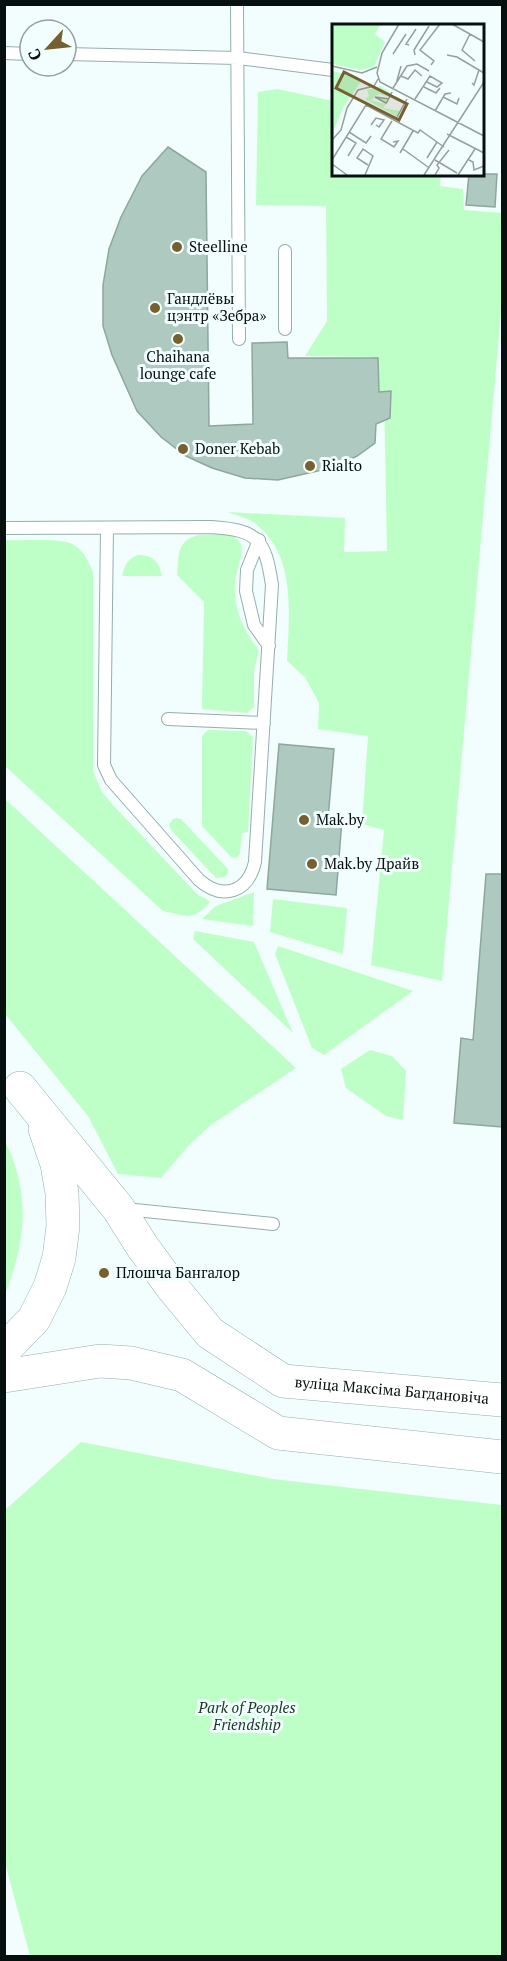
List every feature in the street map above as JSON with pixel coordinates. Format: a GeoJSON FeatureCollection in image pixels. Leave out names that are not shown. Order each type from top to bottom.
{"type":"FeatureCollection","features":[{"type":"Feature","properties":{"kind":"main road","name":"вуліца Максіма Багдановіча"},"geometry":{"type":"LineString","coordinates":[[12,1080],[118,1208],[154,1262],[210,1333],[283,1381],[502,1400]]}},
{"type":"Feature","properties":{"kind":"main road"},"geometry":{"type":"LineString","coordinates":[[4,1350],[34,1319],[45,1297],[59,1258],[63,1226],[62,1193],[57,1164],[45,1128],[12,1080]]}},
{"type":"Feature","properties":{"kind":"main road"},"geometry":{"type":"LineString","coordinates":[[4,1376],[100,1361],[131,1363],[182,1375],[278,1433],[502,1457]]}},
{"type":"Feature","properties":{"kind":"lane"},"geometry":{"type":"LineString","coordinates":[[237,4],[239,339]]}},
{"type":"Feature","properties":{"kind":"lane"},"geometry":{"type":"LineString","coordinates":[[78,54],[237,58],[332,70]]}},
{"type":"Feature","properties":{"kind":"lane"},"geometry":{"type":"LineString","coordinates":[[285,251],[285,329]]}},
{"type":"Feature","properties":{"kind":"lane"},"geometry":{"type":"LineString","coordinates":[[4,528],[107,528],[234,529],[247,532],[259,540],[269,563],[272,585],[264,723],[253,870],[246,881],[234,891],[222,892],[209,888],[192,872],[111,780],[104,765],[107,528]]}},
{"type":"Feature","properties":{"kind":"lane"},"geometry":{"type":"LineString","coordinates":[[259,540],[247,570],[246,591],[254,625],[269,646]]}},
{"type":"Feature","properties":{"kind":"lane"},"geometry":{"type":"LineString","coordinates":[[168,719],[264,723]]}},
{"type":"Feature","properties":{"kind":"lane"},"geometry":{"type":"LineString","coordinates":[[118,1208],[273,1224]]}},
{"type":"Feature","properties":{"kind":"green space"},"geometry":{"type":"Polygon","coordinates":[[[278,89],[332,101],[332,176],[441,176],[440,186],[463,189],[464,210],[502,213],[502,301],[442,981],[371,965],[384,830],[362,824],[368,736],[318,729],[319,703],[305,677],[287,661],[289,605],[284,567],[277,550],[267,535],[253,522],[227,512],[345,518],[344,552],[387,551],[384,392],[374,390],[373,357],[305,356],[327,321],[326,206],[256,205],[258,92],[278,89]]]}},
{"type":"Feature","properties":{"kind":"green space"},"geometry":{"type":"Polygon","coordinates":[[[223,534],[232,536],[240,542],[242,553],[235,582],[237,610],[248,635],[259,650],[254,671],[254,707],[247,713],[202,709],[204,602],[177,575],[182,545],[192,537],[223,534]]]}},
{"type":"Feature","properties":{"kind":"green space"},"geometry":{"type":"Polygon","coordinates":[[[5,540],[64,541],[82,551],[87,559],[93,572],[93,771],[102,792],[112,804],[198,895],[210,902],[199,913],[183,916],[163,911],[5,766],[5,540]]]}},
{"type":"Feature","properties":{"kind":"green space"},"geometry":{"type":"Polygon","coordinates":[[[138,555],[148,556],[154,560],[162,576],[122,576],[127,563],[138,555]]]}},
{"type":"Feature","properties":{"kind":"green space"},"geometry":{"type":"Polygon","coordinates":[[[208,730],[246,731],[253,737],[248,832],[242,833],[240,854],[236,858],[231,857],[202,826],[202,736],[208,730]]]}},
{"type":"Feature","properties":{"kind":"green space"},"geometry":{"type":"Polygon","coordinates":[[[4,798],[296,1068],[211,1125],[190,1144],[161,1178],[118,1174],[88,1116],[5,1014],[4,798]]]}},
{"type":"Feature","properties":{"kind":"green space"},"geometry":{"type":"Polygon","coordinates":[[[173,819],[181,819],[228,869],[225,877],[216,878],[171,830],[169,825],[173,819]]]}},
{"type":"Feature","properties":{"kind":"green space"},"geometry":{"type":"Polygon","coordinates":[[[254,892],[253,926],[202,919],[216,906],[254,892]]]}},
{"type":"Feature","properties":{"kind":"green space"},"geometry":{"type":"Polygon","coordinates":[[[273,899],[347,908],[343,954],[270,932],[273,899]]]}},
{"type":"Feature","properties":{"kind":"green space"},"geometry":{"type":"Polygon","coordinates":[[[195,931],[254,942],[293,1033],[193,939],[195,931]]]}},
{"type":"Feature","properties":{"kind":"green space"},"geometry":{"type":"Polygon","coordinates":[[[278,946],[413,991],[324,1055],[312,1048],[275,954],[278,946]]]}},
{"type":"Feature","properties":{"kind":"green space"},"geometry":{"type":"Polygon","coordinates":[[[370,1050],[392,1056],[406,1071],[403,1120],[386,1116],[346,1088],[341,1069],[370,1050]]]}},
{"type":"Feature","properties":{"kind":"green space"},"geometry":{"type":"Polygon","coordinates":[[[5,1141],[19,1180],[23,1218],[18,1255],[5,1294],[5,1141]]]}},
{"type":"Feature","properties":{"kind":"green space","name":"Park of Peoples Friendship"},"geometry":{"type":"Polygon","coordinates":[[[81,1442],[273,1479],[502,1505],[502,1956],[30,1956],[5,1863],[5,1510],[81,1442]]]}},
{"type":"Feature","properties":{"kind":"building","name":"Гандлёвы цэнтр «Зебра»"},"geometry":{"type":"Polygon","coordinates":[[[168,147],[206,172],[209,426],[253,424],[252,343],[287,342],[288,358],[378,358],[379,392],[391,391],[390,418],[376,424],[375,443],[357,456],[335,467],[278,480],[245,478],[212,468],[186,456],[161,437],[137,411],[112,355],[103,326],[103,285],[109,249],[121,217],[142,176],[168,147]]]}},
{"type":"Feature","properties":{"kind":"building"},"geometry":{"type":"Polygon","coordinates":[[[497,174],[495,207],[466,205],[469,176],[497,174]]]}},
{"type":"Feature","properties":{"kind":"building","name":"Mak.by"},"geometry":{"type":"Polygon","coordinates":[[[279,744],[334,749],[328,819],[342,820],[336,895],[267,889],[279,744]]]}},
{"type":"Feature","properties":{"kind":"building"},"geometry":{"type":"Polygon","coordinates":[[[486,874],[502,874],[502,1127],[454,1123],[461,1038],[473,1040],[486,874]]]}},
{"type":"Feature","properties":{"kind":"place","name":"Steelline"},"geometry":{"type":"Point","coordinates":[177,247]}},
{"type":"Feature","properties":{"kind":"place","name":"Гандлёвы цэнтр «Зебра»"},"geometry":{"type":"Point","coordinates":[155,308]}},
{"type":"Feature","properties":{"kind":"place","name":"Chaihana lounge cafe"},"geometry":{"type":"Point","coordinates":[178,339]}},
{"type":"Feature","properties":{"kind":"place","name":"Doner Kebab"},"geometry":{"type":"Point","coordinates":[183,449]}},
{"type":"Feature","properties":{"kind":"place","name":"Rialto"},"geometry":{"type":"Point","coordinates":[310,466]}},
{"type":"Feature","properties":{"kind":"place","name":"Mak.by"},"geometry":{"type":"Point","coordinates":[304,820]}},
{"type":"Feature","properties":{"kind":"place","name":"Маk.by Драйв"},"geometry":{"type":"Point","coordinates":[312,864]}},
{"type":"Feature","properties":{"kind":"place","name":"Плошча Бангалор"},"geometry":{"type":"Point","coordinates":[104,1273]}}]}
